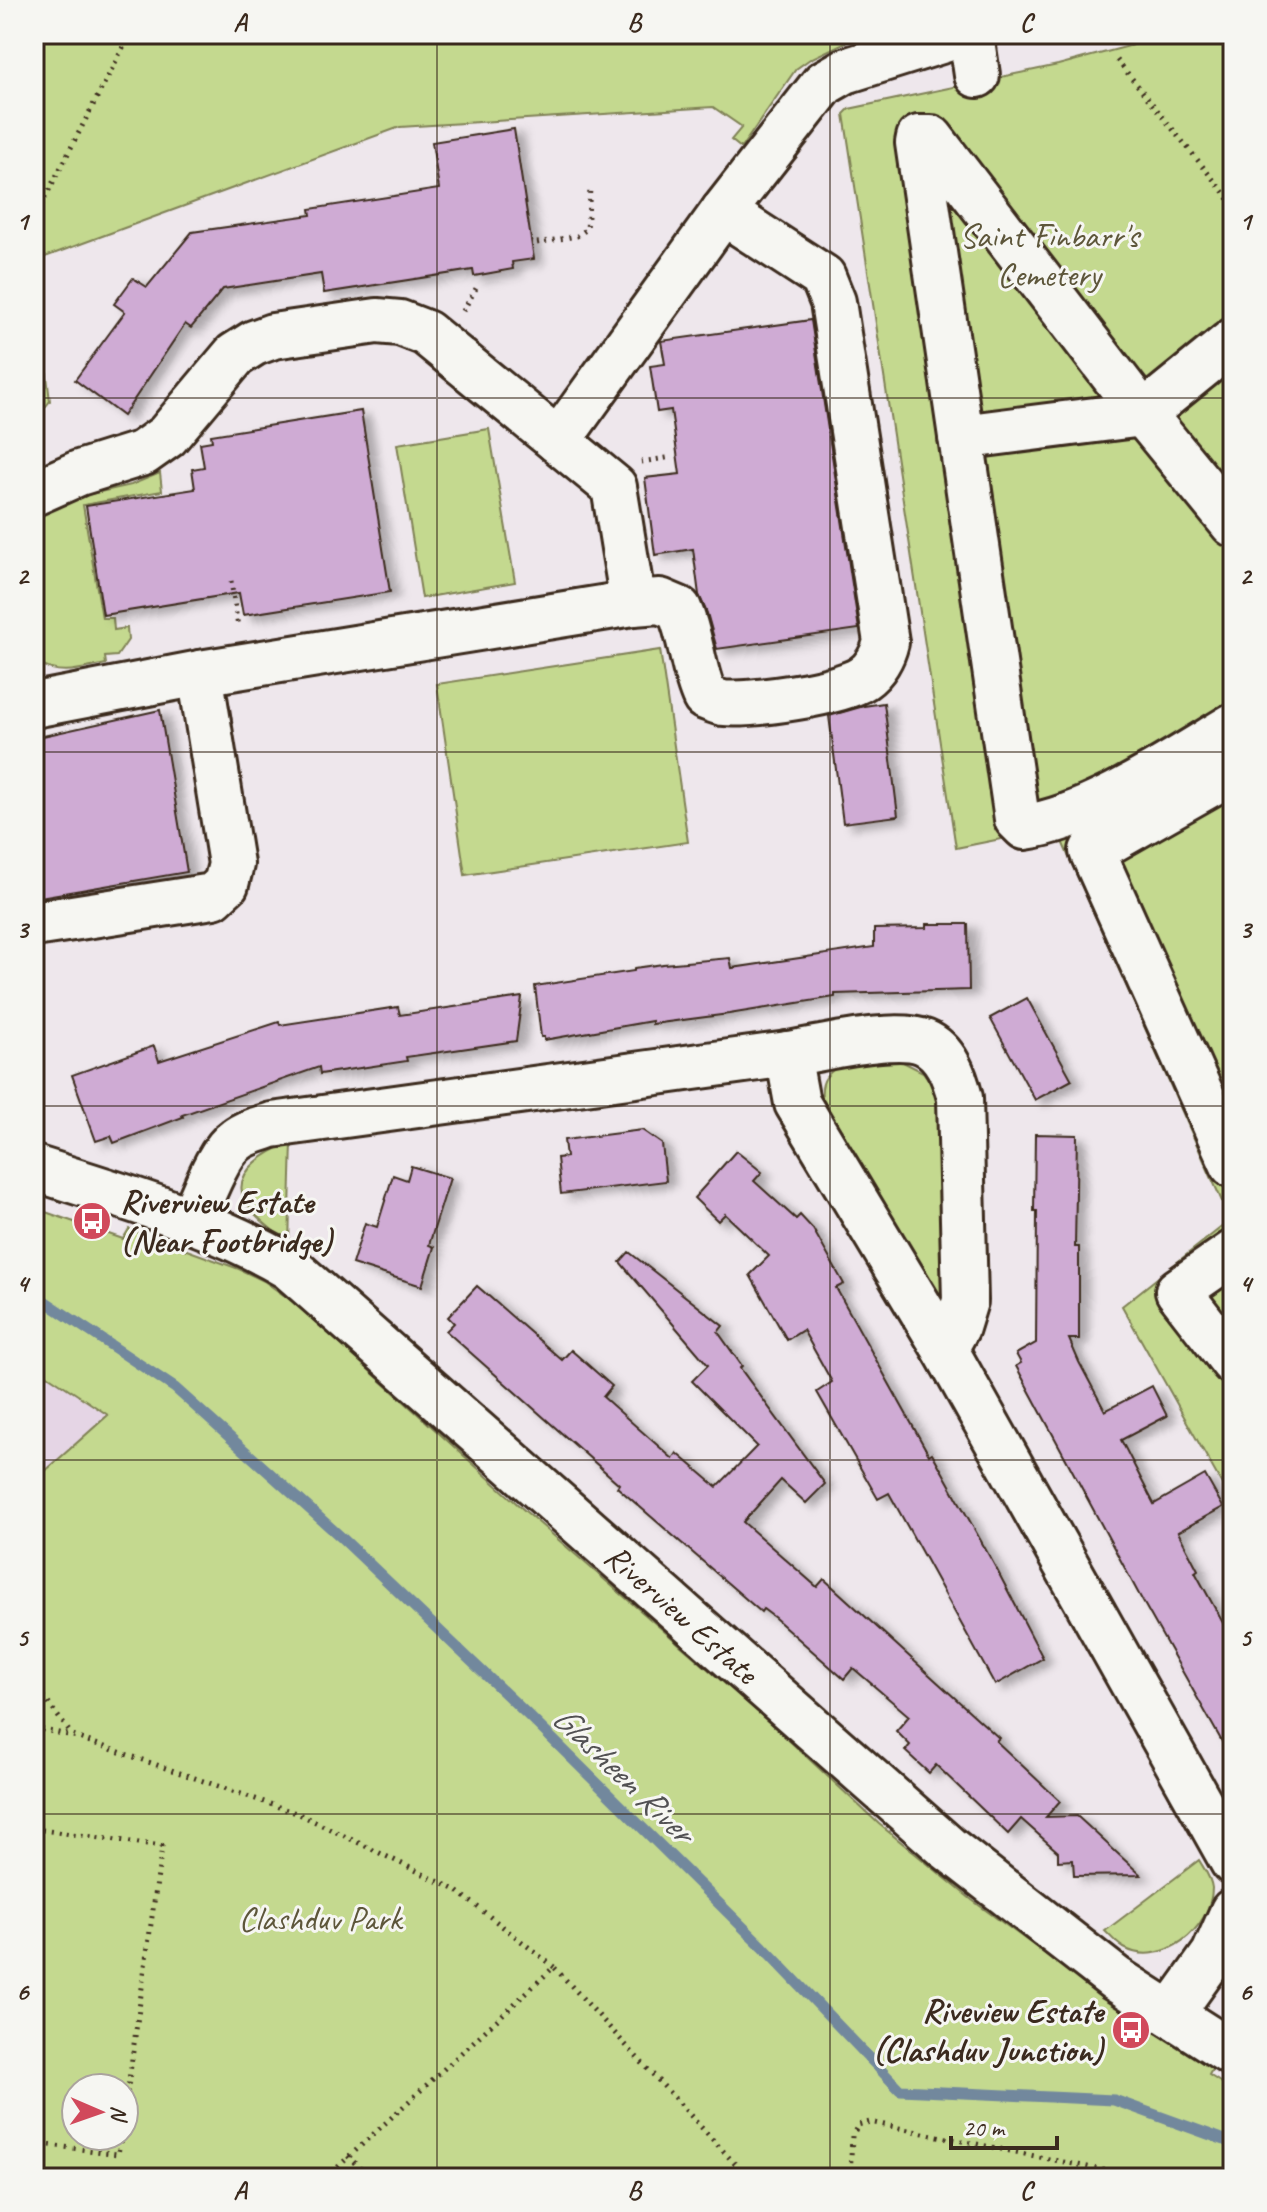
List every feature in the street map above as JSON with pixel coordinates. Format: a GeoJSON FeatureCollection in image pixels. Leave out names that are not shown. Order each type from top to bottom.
{"type":"FeatureCollection","features":[{"type":"Feature","properties":{"kind":"street"},"geometry":{"type":"LineString","coordinates":[[558,441],[723,212],[824,83],[845,71],[963,34]]}},
{"type":"Feature","properties":{"kind":"street"},"geometry":{"type":"LineString","coordinates":[[1233,524],[1143,414],[931,138],[919,138],[1017,819],[1025,827],[1043,824],[1086,807],[1151,776],[1233,726]]}},
{"type":"Feature","properties":{"kind":"street"},"geometry":{"type":"LineString","coordinates":[[34,705],[200,673],[660,601],[679,609],[688,627],[698,682],[705,697],[720,703],[808,694],[863,678],[883,654],[886,642],[833,302],[823,277],[723,212]]}},
{"type":"Feature","properties":{"kind":"street"},"geometry":{"type":"LineString","coordinates":[[34,493],[79,473],[143,453],[167,436],[235,355],[254,343],[273,336],[377,321],[400,323],[426,333],[614,487],[633,603]]}},
{"type":"Feature","properties":{"kind":"street"},"geometry":{"type":"LineString","coordinates":[[961,437],[1143,414],[1233,341]]}},
{"type":"Feature","properties":{"kind":"street"},"geometry":{"type":"LineString","coordinates":[[34,924],[213,896],[226,884],[231,864],[200,673]]}},
{"type":"Feature","properties":{"kind":"street"},"geometry":{"type":"LineString","coordinates":[[1233,771],[1092,851],[1233,1165]]}},
{"type":"Feature","properties":{"kind":"street"},"geometry":{"type":"LineString","coordinates":[[192,1219],[229,1147],[250,1132],[272,1125],[888,1038],[924,1041],[938,1052],[949,1067],[960,1098],[965,1301],[957,1327],[945,1349]]}},
{"type":"Feature","properties":{"kind":"street"},"geometry":{"type":"LineString","coordinates":[[788,1054],[797,1103],[945,1349],[1233,1862]]}},
{"type":"Feature","properties":{"kind":"street","name":"Riverview Estate"},"geometry":{"type":"LineString","coordinates":[[34,1168],[192,1219],[289,1267],[948,1848],[1116,1979],[1233,2054]]}},
{"type":"Feature","properties":{"kind":"street"},"geometry":{"type":"LineString","coordinates":[[1233,1253],[1178,1291],[1233,1362]]}},
{"type":"Feature","properties":{"kind":"street"},"geometry":{"type":"LineString","coordinates":[[1171,2014],[1224,1956],[1233,1911]]}},
{"type":"Feature","properties":{"kind":"path"},"geometry":{"type":"LineString","coordinates":[[34,219],[130,34]]}},
{"type":"Feature","properties":{"kind":"path"},"geometry":{"type":"LineString","coordinates":[[1117,60],[1233,204]]}},
{"type":"Feature","properties":{"kind":"path"},"geometry":{"type":"LineString","coordinates":[[537,243],[577,236],[587,229],[590,189]]}},
{"type":"Feature","properties":{"kind":"path"},"geometry":{"type":"LineString","coordinates":[[34,1684],[73,1736]]}},
{"type":"Feature","properties":{"kind":"path"},"geometry":{"type":"LineString","coordinates":[[34,1728],[73,1736],[299,1814],[456,1890],[554,1967],[748,2178]]}},
{"type":"Feature","properties":{"kind":"path"},"geometry":{"type":"LineString","coordinates":[[34,1829],[162,1846],[130,2072]]}},
{"type":"Feature","properties":{"kind":"path"},"geometry":{"type":"LineString","coordinates":[[326,2178],[554,1967]]}},
{"type":"Feature","properties":{"kind":"path"},"geometry":{"type":"LineString","coordinates":[[850,2178],[852,2136],[858,2125],[870,2122],[1141,2178]]}},
{"type":"Feature","properties":{"kind":"path"},"geometry":{"type":"LineString","coordinates":[[34,2143],[60,2146]]}},
{"type":"Feature","properties":{"kind":"path"},"geometry":{"type":"LineString","coordinates":[[348,2156],[369,2178]]}},
{"type":"Feature","properties":{"kind":"shaded area"},"geometry":{"type":"Polygon","coordinates":[[[34,1366],[108,1415],[34,1481],[34,1366]]]}},
{"type":"Feature","properties":{"kind":"green space"},"geometry":{"type":"Polygon","coordinates":[[[34,34],[863,34],[796,69],[741,148],[731,140],[742,127],[713,107],[400,127],[34,261],[34,34]]]}},
{"type":"Feature","properties":{"kind":"green space","name":"Saint Finbarr's Cemetery"},"geometry":{"type":"Polygon","coordinates":[[[1174,34],[1233,34],[1233,1504],[1122,1306],[1224,1225],[1225,1208],[1056,828],[956,848],[844,114],[849,109],[1058,65],[1174,34]]]}},
{"type":"Feature","properties":{"kind":"green space"},"geometry":{"type":"Polygon","coordinates":[[[34,268],[50,401],[34,421],[34,268]]]}},
{"type":"Feature","properties":{"kind":"green space"},"geometry":{"type":"Polygon","coordinates":[[[489,429],[515,582],[422,598],[397,444],[489,429]]]}},
{"type":"Feature","properties":{"kind":"green space"},"geometry":{"type":"Polygon","coordinates":[[[160,473],[162,491],[83,505],[102,618],[113,618],[114,630],[127,628],[128,640],[117,656],[105,657],[106,664],[64,671],[40,664],[34,635],[34,520],[55,502],[131,485],[160,473]]]}},
{"type":"Feature","properties":{"kind":"green space"},"geometry":{"type":"Polygon","coordinates":[[[660,650],[688,842],[465,875],[437,684],[660,650]]]}},
{"type":"Feature","properties":{"kind":"green space"},"geometry":{"type":"Polygon","coordinates":[[[897,1059],[923,1072],[937,1092],[947,1296],[943,1303],[939,1301],[822,1098],[823,1085],[836,1068],[860,1062],[897,1059]]]}},
{"type":"Feature","properties":{"kind":"green space"},"geometry":{"type":"Polygon","coordinates":[[[292,1142],[289,1244],[253,1212],[241,1189],[243,1179],[255,1163],[292,1142]]]}},
{"type":"Feature","properties":{"kind":"green space","name":"Clashduv Park"},"geometry":{"type":"Polygon","coordinates":[[[34,1208],[123,1239],[129,1229],[239,1269],[264,1281],[296,1304],[524,1510],[767,1720],[879,1824],[972,1900],[1105,1998],[1214,2066],[1209,2075],[1233,2090],[1233,2176],[34,2178],[34,1481],[108,1415],[34,1366],[34,1208]]]}},
{"type":"Feature","properties":{"kind":"green space"},"geometry":{"type":"Polygon","coordinates":[[[1199,1860],[1211,1884],[1210,1903],[1204,1917],[1182,1941],[1169,1949],[1139,1953],[1121,1946],[1105,1931],[1199,1860]]]}},
{"type":"Feature","properties":{"kind":"building"},"geometry":{"type":"Polygon","coordinates":[[[514,129],[534,259],[512,262],[513,269],[474,276],[473,270],[324,293],[321,274],[223,289],[191,328],[185,324],[123,416],[75,380],[125,312],[114,304],[133,278],[147,287],[192,232],[311,215],[310,209],[439,189],[432,142],[514,129]]]}},
{"type":"Feature","properties":{"kind":"building"},"geometry":{"type":"Polygon","coordinates":[[[811,320],[859,629],[717,649],[699,595],[693,549],[655,555],[645,478],[680,474],[671,410],[657,412],[650,366],[665,364],[661,341],[811,320]]]}},
{"type":"Feature","properties":{"kind":"building"},"geometry":{"type":"Polygon","coordinates":[[[361,411],[390,592],[243,615],[239,593],[103,615],[86,506],[195,489],[192,469],[204,467],[200,443],[212,441],[211,435],[361,411]]]}},
{"type":"Feature","properties":{"kind":"building"},"geometry":{"type":"Polygon","coordinates":[[[884,703],[898,816],[843,823],[829,716],[884,703]]]}},
{"type":"Feature","properties":{"kind":"building"},"geometry":{"type":"Polygon","coordinates":[[[160,710],[187,872],[34,898],[34,738],[160,710]]]}},
{"type":"Feature","properties":{"kind":"building"},"geometry":{"type":"Polygon","coordinates":[[[927,924],[968,924],[969,990],[835,994],[835,997],[729,1014],[652,1024],[652,1021],[544,1040],[541,1037],[535,986],[663,964],[730,958],[732,968],[874,947],[874,929],[927,928],[927,924]]]}},
{"type":"Feature","properties":{"kind":"building"},"geometry":{"type":"Polygon","coordinates":[[[522,997],[516,1041],[406,1057],[407,1061],[320,1074],[319,1067],[182,1115],[114,1143],[111,1136],[96,1141],[72,1075],[154,1046],[159,1061],[279,1022],[280,1025],[398,1007],[400,1015],[522,997]]]}},
{"type":"Feature","properties":{"kind":"building"},"geometry":{"type":"Polygon","coordinates":[[[1027,998],[1072,1080],[1035,1100],[990,1018],[1027,998]]]}},
{"type":"Feature","properties":{"kind":"building"},"geometry":{"type":"Polygon","coordinates":[[[642,1130],[662,1144],[666,1181],[561,1194],[557,1158],[566,1157],[564,1140],[642,1130]]]}},
{"type":"Feature","properties":{"kind":"building"},"geometry":{"type":"Polygon","coordinates":[[[1035,1134],[1077,1135],[1075,1247],[1079,1247],[1079,1339],[1069,1339],[1079,1362],[1105,1411],[1152,1386],[1167,1416],[1121,1440],[1154,1504],[1205,1475],[1223,1507],[1178,1532],[1198,1570],[1195,1572],[1233,1641],[1233,1761],[1016,1366],[1021,1363],[1016,1354],[1036,1343],[1035,1134]]]}},
{"type":"Feature","properties":{"kind":"building"},"geometry":{"type":"Polygon","coordinates":[[[736,1151],[762,1172],[754,1181],[796,1219],[800,1215],[813,1229],[844,1284],[836,1288],[929,1455],[932,1453],[1043,1658],[995,1685],[889,1493],[878,1499],[817,1392],[832,1382],[803,1330],[787,1340],[750,1275],[769,1256],[725,1214],[718,1221],[694,1198],[736,1151]]]}},
{"type":"Feature","properties":{"kind":"building"},"geometry":{"type":"Polygon","coordinates":[[[411,1166],[450,1178],[429,1245],[434,1247],[422,1286],[352,1264],[365,1223],[377,1227],[393,1175],[407,1180],[411,1166]]]}},
{"type":"Feature","properties":{"kind":"building"},"geometry":{"type":"Polygon","coordinates":[[[629,1252],[723,1326],[718,1332],[742,1366],[740,1368],[825,1484],[806,1503],[781,1480],[743,1522],[817,1587],[824,1579],[999,1738],[996,1741],[1060,1801],[1046,1817],[1077,1816],[1141,1875],[1074,1876],[1073,1860],[1058,1861],[1058,1852],[1021,1819],[1008,1834],[936,1765],[929,1773],[905,1751],[910,1745],[896,1731],[909,1716],[853,1668],[844,1679],[775,1618],[763,1609],[761,1612],[617,1487],[619,1484],[446,1331],[454,1323],[448,1317],[477,1286],[562,1360],[571,1350],[612,1386],[603,1397],[673,1459],[677,1453],[717,1487],[757,1446],[692,1381],[708,1365],[620,1262],[629,1252]]]}},
{"type":"Feature","properties":{"kind":"waterway","name":"Glasheen River"},"geometry":{"type":"LineString","coordinates":[[34,1294],[175,1388],[342,1538],[529,1716],[763,1947],[900,2090],[1114,2100],[1233,2143]]}},
{"type":"Feature","properties":{"kind":"place","name":"Riverview Estate (Near Footbridge)"},"geometry":{"type":"Point","coordinates":[92,1221]}},
{"type":"Feature","properties":{"kind":"place","name":"Riveview Estate (Clashduv Junction)"},"geometry":{"type":"Point","coordinates":[1131,2030]}}]}
